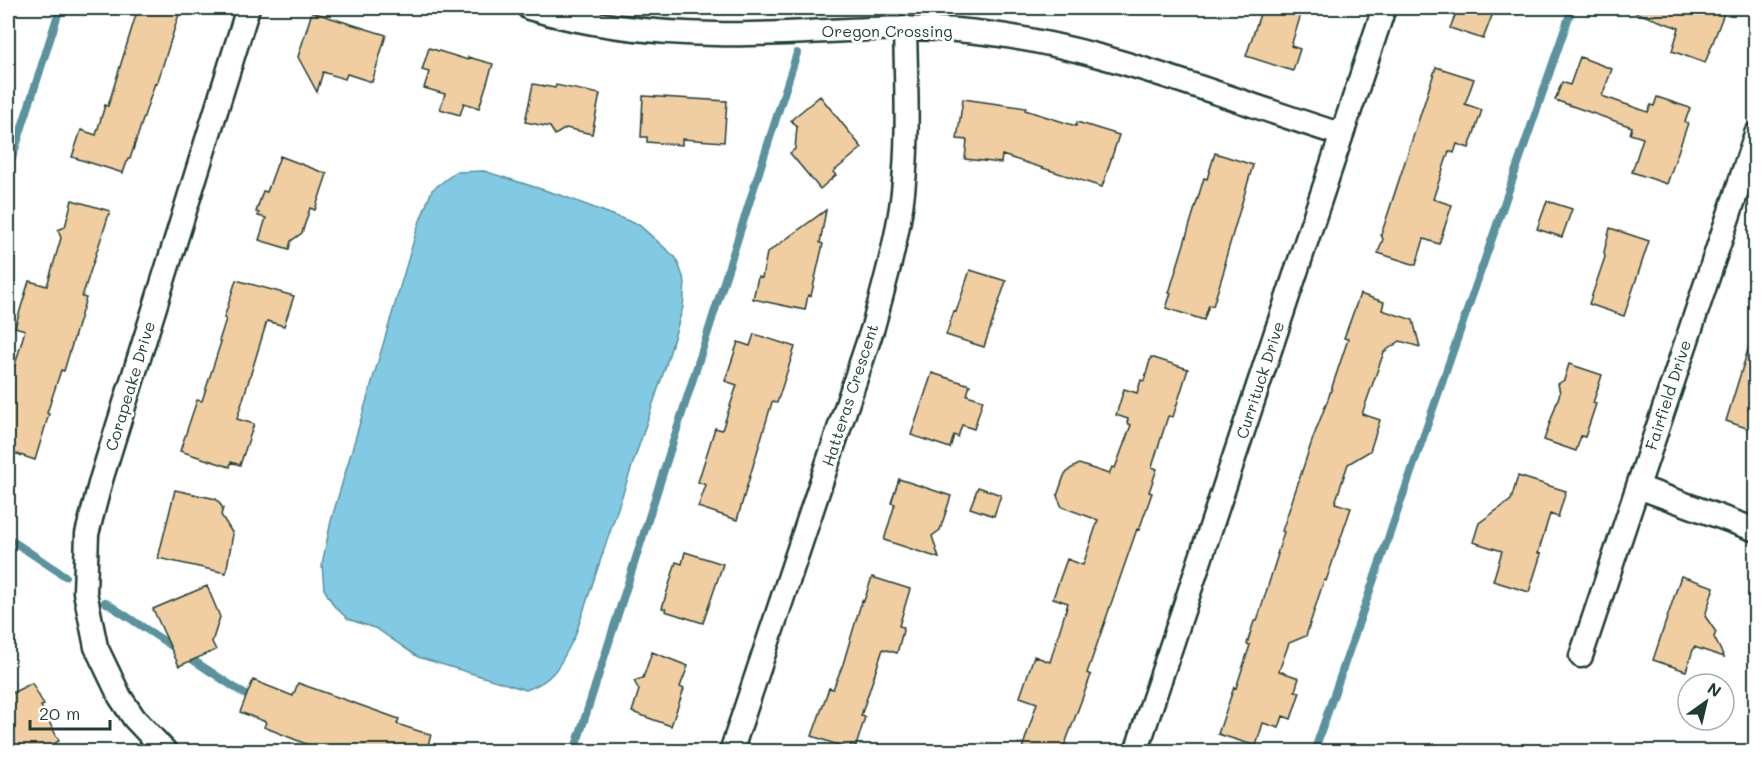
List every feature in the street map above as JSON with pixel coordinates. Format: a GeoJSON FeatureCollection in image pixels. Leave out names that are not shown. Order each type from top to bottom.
{"type":"FeatureCollection","features":[{"type":"Feature","properties":{"kind":"street","name":"Corapeake Drive"},"geometry":{"type":"LineString","coordinates":[[166,752],[134,718],[120,697],[96,647],[85,592],[87,534],[101,480],[248,8]]}},
{"type":"Feature","properties":{"kind":"street","name":"Oregon Crossing"},"geometry":{"type":"LineString","coordinates":[[529,8],[614,27],[717,34],[905,27],[957,30],[1066,47],[1173,79],[1340,134]]}},
{"type":"Feature","properties":{"kind":"street","name":"Currituck Drive"},"geometry":{"type":"LineString","coordinates":[[1136,752],[1340,134],[1384,8]]}},
{"type":"Feature","properties":{"kind":"street","name":"Hatteras Crescent"},"geometry":{"type":"LineString","coordinates":[[731,752],[873,327],[891,260],[903,194],[906,157],[905,27]]}},
{"type":"Feature","properties":{"kind":"street","name":"Fairfield Drive"},"geometry":{"type":"LineString","coordinates":[[1581,656],[1755,134]]}},
{"type":"Feature","properties":{"kind":"street"},"geometry":{"type":"LineString","coordinates":[[1638,487],[1755,530]]}},
{"type":"Feature","properties":{"kind":"water"},"geometry":{"type":"Polygon","coordinates":[[[484,171],[563,196],[639,225],[676,258],[685,282],[683,307],[666,365],[575,636],[551,675],[526,690],[418,657],[377,629],[348,619],[334,606],[324,589],[322,564],[331,521],[418,226],[432,190],[456,172],[484,171]]]}},
{"type":"Feature","properties":{"kind":"building"},"geometry":{"type":"Polygon","coordinates":[[[138,8],[181,8],[157,84],[155,83],[130,159],[123,173],[72,157],[81,130],[96,135],[105,105],[108,106],[138,8]]]}},
{"type":"Feature","properties":{"kind":"building"},"geometry":{"type":"Polygon","coordinates":[[[1262,8],[1303,8],[1291,46],[1300,49],[1293,71],[1246,56],[1262,8]]]}},
{"type":"Feature","properties":{"kind":"building"},"geometry":{"type":"Polygon","coordinates":[[[1458,8],[1495,8],[1483,39],[1450,28],[1458,8]]]}},
{"type":"Feature","properties":{"kind":"building"},"geometry":{"type":"Polygon","coordinates":[[[1631,8],[1726,8],[1705,63],[1672,51],[1679,28],[1631,11],[1631,8]]]}},
{"type":"Feature","properties":{"kind":"building"},"geometry":{"type":"Polygon","coordinates":[[[312,12],[386,35],[372,82],[347,74],[345,79],[323,72],[317,92],[298,57],[312,12]]]}},
{"type":"Feature","properties":{"kind":"building"},"geometry":{"type":"Polygon","coordinates":[[[429,48],[468,60],[468,57],[493,64],[479,108],[464,103],[460,115],[440,109],[445,94],[424,88],[429,72],[422,70],[429,48]]]}},
{"type":"Feature","properties":{"kind":"building"},"geometry":{"type":"Polygon","coordinates":[[[1580,57],[1612,69],[1602,96],[1648,112],[1651,105],[1654,106],[1657,97],[1690,108],[1685,122],[1688,123],[1667,184],[1632,172],[1643,138],[1630,134],[1632,127],[1555,100],[1562,82],[1570,85],[1580,57]]]}},
{"type":"Feature","properties":{"kind":"building"},"geometry":{"type":"Polygon","coordinates":[[[1436,67],[1474,79],[1465,104],[1482,110],[1469,148],[1457,144],[1454,153],[1449,151],[1433,199],[1452,205],[1439,244],[1424,239],[1416,265],[1378,253],[1383,239],[1381,235],[1436,67]]]}},
{"type":"Feature","properties":{"kind":"building"},"geometry":{"type":"Polygon","coordinates":[[[533,84],[555,88],[556,85],[600,94],[592,134],[566,128],[555,135],[550,127],[525,122],[533,84]]]}},
{"type":"Feature","properties":{"kind":"building"},"geometry":{"type":"Polygon","coordinates":[[[643,96],[727,101],[724,142],[682,139],[682,145],[647,142],[647,137],[641,137],[643,96]]]}},
{"type":"Feature","properties":{"kind":"building"},"geometry":{"type":"Polygon","coordinates":[[[820,96],[862,148],[833,172],[836,175],[820,189],[790,153],[795,149],[797,127],[791,120],[820,96]]]}},
{"type":"Feature","properties":{"kind":"building"},"geometry":{"type":"Polygon","coordinates":[[[963,99],[1026,108],[1025,110],[1076,126],[1077,122],[1119,135],[1102,187],[1002,155],[1001,163],[965,159],[967,140],[957,139],[963,99]]]}},
{"type":"Feature","properties":{"kind":"building"},"geometry":{"type":"Polygon","coordinates":[[[1215,153],[1253,165],[1213,306],[1209,305],[1204,320],[1166,308],[1204,178],[1207,179],[1215,153]]]}},
{"type":"Feature","properties":{"kind":"building"},"geometry":{"type":"Polygon","coordinates":[[[280,156],[327,174],[315,210],[310,208],[302,233],[291,241],[289,249],[259,240],[266,218],[258,216],[259,213],[256,212],[263,191],[267,192],[280,156]]]}},
{"type":"Feature","properties":{"kind":"building"},"geometry":{"type":"Polygon","coordinates":[[[72,200],[110,211],[82,297],[86,298],[64,371],[61,370],[47,413],[49,414],[35,460],[8,451],[8,390],[25,330],[15,327],[29,281],[47,286],[61,238],[58,230],[65,227],[72,200]]]}},
{"type":"Feature","properties":{"kind":"building"},"geometry":{"type":"Polygon","coordinates":[[[1547,201],[1572,209],[1562,237],[1537,229],[1547,201]]]}},
{"type":"Feature","properties":{"kind":"building"},"geometry":{"type":"Polygon","coordinates":[[[826,210],[820,243],[823,244],[811,296],[808,295],[805,310],[753,299],[758,277],[762,278],[767,253],[826,210]]]}},
{"type":"Feature","properties":{"kind":"building"},"geometry":{"type":"Polygon","coordinates":[[[1610,228],[1649,241],[1624,316],[1589,304],[1605,257],[1604,252],[1610,228]]]}},
{"type":"Feature","properties":{"kind":"building"},"geometry":{"type":"Polygon","coordinates":[[[970,270],[1006,281],[984,347],[946,335],[970,270]]]}},
{"type":"Feature","properties":{"kind":"building"},"geometry":{"type":"Polygon","coordinates":[[[236,280],[294,296],[284,326],[267,321],[237,419],[254,424],[240,465],[231,462],[230,467],[180,451],[197,400],[202,401],[221,342],[219,341],[226,319],[224,318],[236,280]]]}},
{"type":"Feature","properties":{"kind":"building"},"geometry":{"type":"Polygon","coordinates":[[[1360,294],[1384,302],[1382,310],[1413,320],[1420,347],[1400,341],[1384,352],[1362,414],[1380,420],[1370,451],[1348,464],[1335,503],[1351,508],[1306,636],[1289,643],[1279,671],[1299,678],[1295,691],[1300,692],[1291,719],[1283,716],[1279,728],[1263,723],[1256,746],[1218,734],[1250,645],[1247,644],[1254,621],[1257,621],[1278,554],[1284,532],[1282,531],[1348,339],[1344,338],[1360,294]]]}},
{"type":"Feature","properties":{"kind":"building"},"geometry":{"type":"Polygon","coordinates":[[[754,334],[795,347],[777,403],[772,402],[737,520],[698,507],[706,485],[698,482],[715,428],[722,430],[737,385],[725,381],[738,342],[750,346],[754,334]]]}},
{"type":"Feature","properties":{"kind":"building"},"geometry":{"type":"Polygon","coordinates":[[[1751,340],[1755,340],[1755,431],[1726,421],[1751,340]]]}},
{"type":"Feature","properties":{"kind":"building"},"geometry":{"type":"Polygon","coordinates":[[[1151,357],[1188,369],[1173,417],[1168,416],[1152,467],[1157,469],[1149,492],[1152,493],[1139,530],[1137,529],[1087,673],[1091,675],[1062,752],[1021,752],[1037,703],[1020,697],[1034,656],[1050,662],[1068,603],[1053,598],[1067,559],[1083,565],[1098,520],[1062,507],[1057,496],[1064,476],[1079,464],[1109,474],[1112,467],[1115,468],[1131,425],[1127,423],[1128,419],[1116,415],[1124,389],[1137,393],[1141,380],[1144,381],[1151,357]]]}},
{"type":"Feature","properties":{"kind":"building"},"geometry":{"type":"Polygon","coordinates":[[[1569,364],[1602,375],[1593,403],[1596,404],[1585,437],[1581,436],[1576,451],[1544,440],[1560,393],[1558,384],[1564,380],[1569,364]]]}},
{"type":"Feature","properties":{"kind":"building"},"geometry":{"type":"Polygon","coordinates":[[[932,373],[970,385],[967,395],[983,400],[974,429],[962,425],[958,437],[954,435],[950,448],[911,435],[932,373]]]}},
{"type":"Feature","properties":{"kind":"building"},"geometry":{"type":"Polygon","coordinates":[[[1518,476],[1566,491],[1558,517],[1550,514],[1529,592],[1493,581],[1502,551],[1473,542],[1479,523],[1511,500],[1518,476]]]}},
{"type":"Feature","properties":{"kind":"building"},"geometry":{"type":"Polygon","coordinates":[[[899,479],[951,496],[940,530],[932,536],[939,558],[884,540],[895,504],[891,503],[899,479]]]}},
{"type":"Feature","properties":{"kind":"building"},"geometry":{"type":"Polygon","coordinates":[[[978,487],[1001,495],[994,516],[970,508],[978,487]]]}},
{"type":"Feature","properties":{"kind":"building"},"geometry":{"type":"Polygon","coordinates":[[[175,490],[216,499],[223,508],[221,515],[233,534],[226,573],[158,558],[175,490]]]}},
{"type":"Feature","properties":{"kind":"building"},"geometry":{"type":"Polygon","coordinates":[[[685,552],[723,564],[703,623],[662,608],[676,562],[682,564],[685,552]]]}},
{"type":"Feature","properties":{"kind":"building"},"geometry":{"type":"Polygon","coordinates":[[[1681,576],[1714,587],[1705,616],[1716,632],[1714,637],[1724,657],[1694,647],[1686,671],[1653,660],[1681,576]]]}},
{"type":"Feature","properties":{"kind":"building"},"geometry":{"type":"Polygon","coordinates":[[[872,577],[910,589],[899,626],[904,627],[897,653],[883,649],[861,716],[865,717],[856,746],[851,744],[850,749],[812,736],[829,688],[833,689],[843,664],[862,600],[864,601],[872,577]]]}},
{"type":"Feature","properties":{"kind":"building"},"geometry":{"type":"Polygon","coordinates":[[[207,586],[220,617],[212,642],[216,650],[179,666],[153,609],[207,586]]]}},
{"type":"Feature","properties":{"kind":"building"},"geometry":{"type":"Polygon","coordinates":[[[652,652],[688,666],[680,687],[684,689],[671,726],[632,712],[639,690],[634,681],[643,678],[652,652]]]}},
{"type":"Feature","properties":{"kind":"building"},"geometry":{"type":"Polygon","coordinates":[[[253,680],[293,696],[298,683],[399,719],[397,724],[431,735],[426,752],[326,752],[264,727],[266,722],[240,712],[253,680]]]}},
{"type":"Feature","properties":{"kind":"building"},"geometry":{"type":"Polygon","coordinates":[[[32,683],[59,741],[39,752],[8,752],[8,695],[32,683]]]}},
{"type":"Feature","properties":{"kind":"waterway"},"geometry":{"type":"LineString","coordinates":[[8,171],[60,8]]}},
{"type":"Feature","properties":{"kind":"waterway"},"geometry":{"type":"LineString","coordinates":[[1314,752],[1572,8]]}},
{"type":"Feature","properties":{"kind":"waterway"},"geometry":{"type":"LineString","coordinates":[[574,752],[797,53]]}},
{"type":"Feature","properties":{"kind":"waterway"},"geometry":{"type":"LineString","coordinates":[[8,538],[65,576]]}},
{"type":"Feature","properties":{"kind":"waterway"},"geometry":{"type":"LineString","coordinates":[[105,602],[255,701]]}}]}
